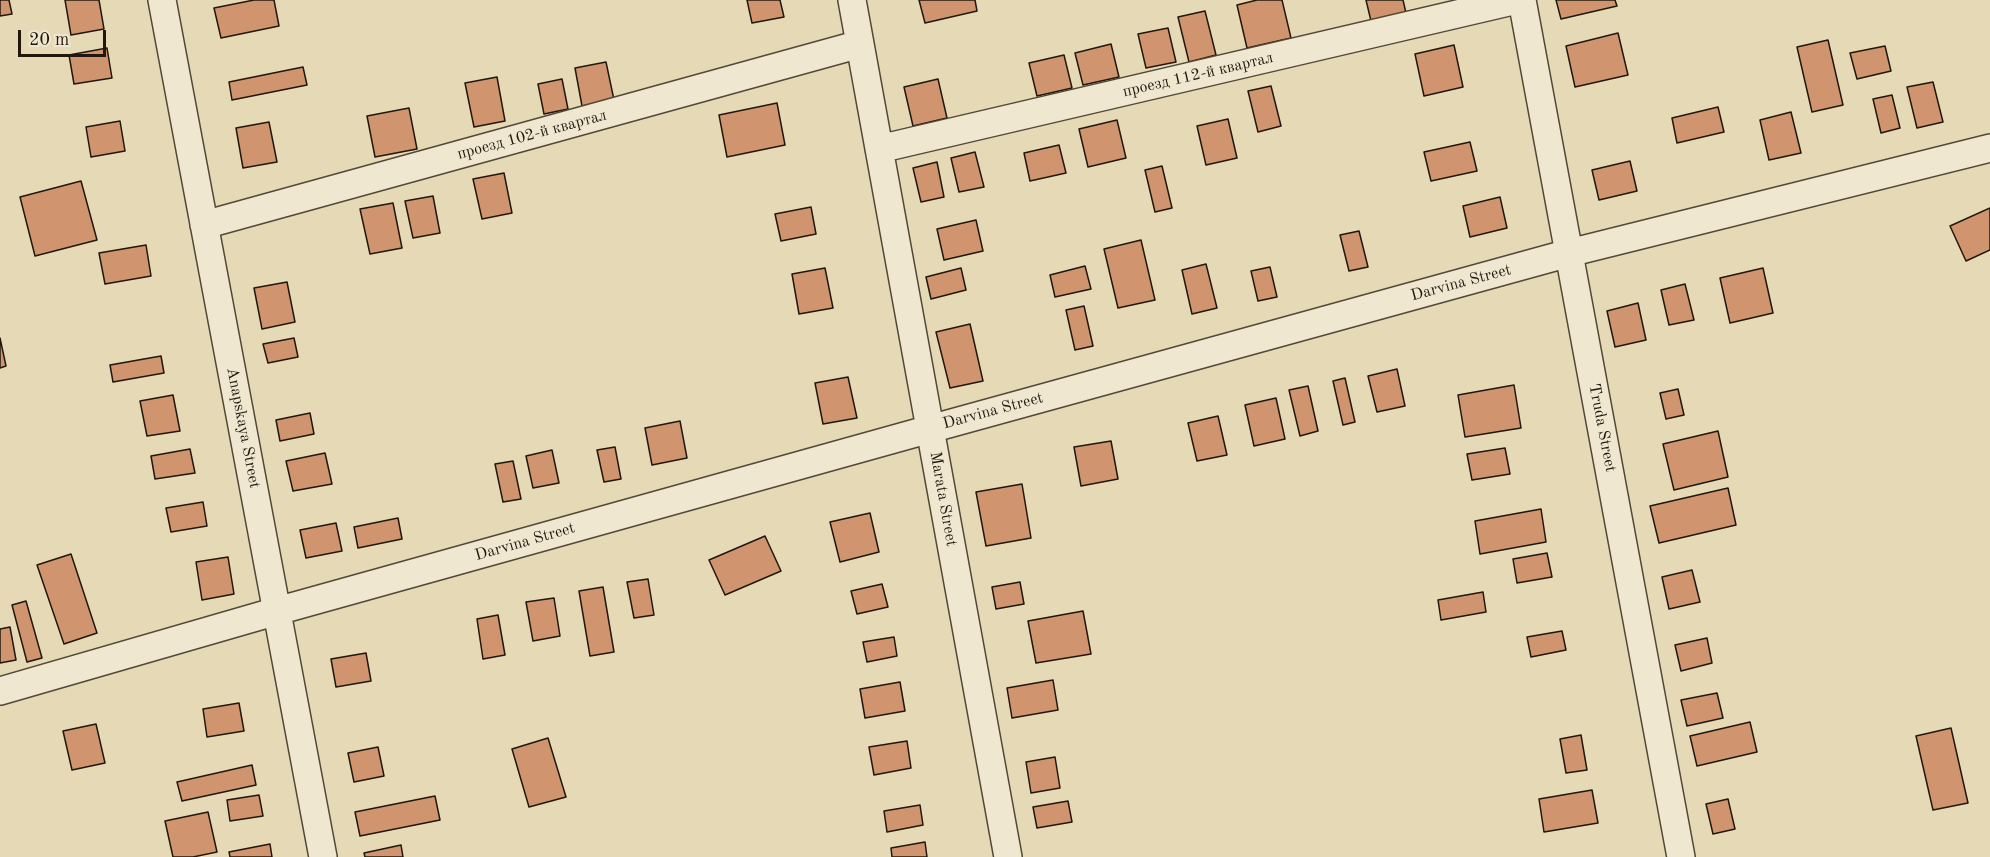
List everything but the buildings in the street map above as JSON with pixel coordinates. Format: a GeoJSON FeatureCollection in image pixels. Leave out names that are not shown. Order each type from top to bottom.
{"type":"FeatureCollection","features":[{"type":"Feature","properties":{"kind":"street","name":"Anapskaya Street"},"geometry":{"type":"LineString","coordinates":[[162,0],[323,857]]}},
{"type":"Feature","properties":{"kind":"street","name":"Marata Street"},"geometry":{"type":"LineString","coordinates":[[852,0],[1008,857]]}},
{"type":"Feature","properties":{"kind":"street","name":"проезд 112-й квартал"},"geometry":{"type":"LineString","coordinates":[[879,149],[1519,0]]}},
{"type":"Feature","properties":{"kind":"street","name":"Truda Street"},"geometry":{"type":"LineString","coordinates":[[1519,0],[1569,253],[1681,857]]}},
{"type":"Feature","properties":{"kind":"street","name":"проезд 102-й квартал"},"geometry":{"type":"LineString","coordinates":[[204,225],[860,44]]}},
{"type":"Feature","properties":{"kind":"street","name":"Darvina Street"},"geometry":{"type":"LineString","coordinates":[[0,691],[278,611],[1569,253],[1990,148]]}}]}
